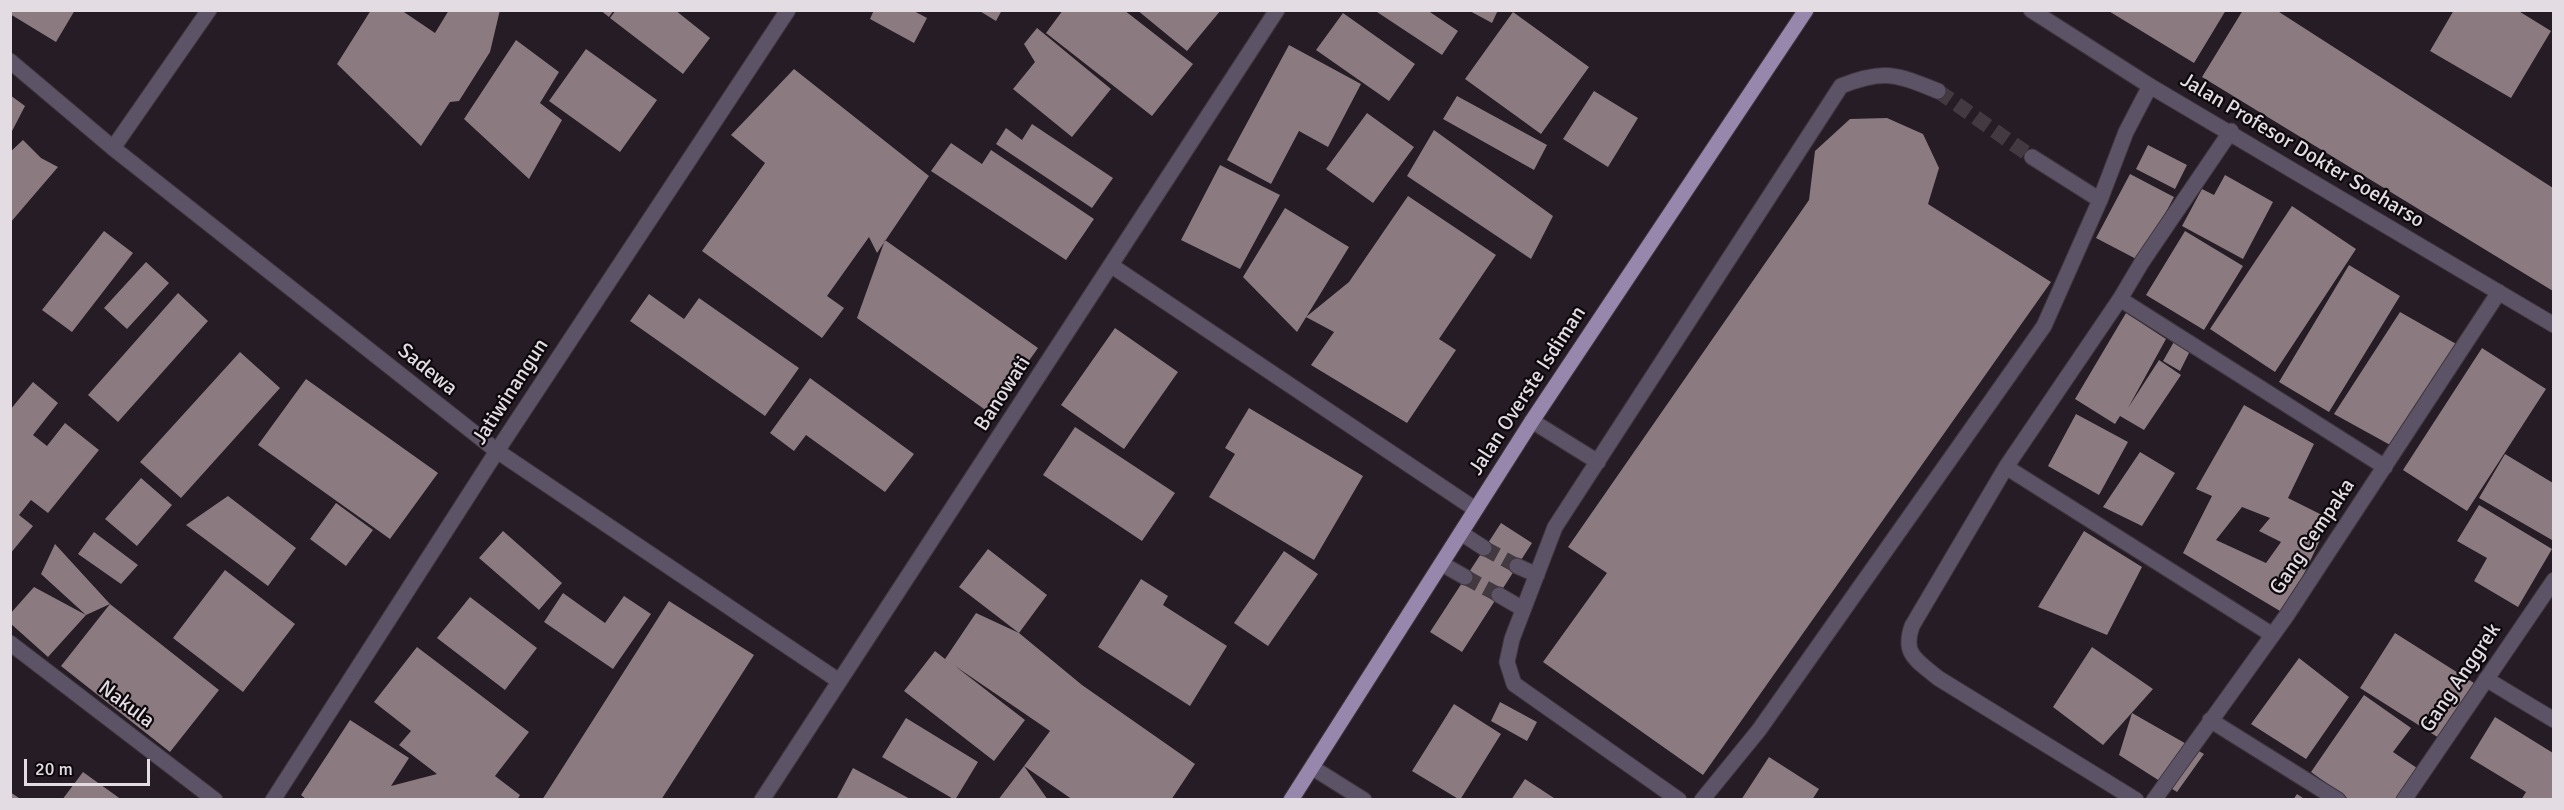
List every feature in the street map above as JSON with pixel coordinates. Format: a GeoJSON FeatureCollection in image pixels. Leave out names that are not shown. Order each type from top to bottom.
{"type":"FeatureCollection","features":[{"type":"Feature","properties":{"kind":"main road","name":"Jalan Overste Isdiman"},"geometry":{"type":"LineString","coordinates":[[1291,800],[1532,421],[1806,10]]}},
{"type":"Feature","properties":{"kind":"street"},"geometry":{"type":"LineString","coordinates":[[113,148],[209,10]]}},
{"type":"Feature","properties":{"kind":"street","name":"Jatiwinangun"},"geometry":{"type":"LineString","coordinates":[[273,800],[497,451],[788,10]]}},
{"type":"Feature","properties":{"kind":"street","name":"Banowati"},"geometry":{"type":"LineString","coordinates":[[762,800],[1277,10]]}},
{"type":"Feature","properties":{"kind":"street","name":"Jalan Profesor Dokter Soeharso"},"geometry":{"type":"LineString","coordinates":[[2031,10],[2151,86],[2553,325]]}},
{"type":"Feature","properties":{"kind":"street","name":"Sadewa"},"geometry":{"type":"LineString","coordinates":[[10,61],[113,148],[497,451],[839,681]]}},
{"type":"Feature","properties":{"kind":"street"},"geometry":{"type":"LineString","coordinates":[[1679,800],[1514,684],[1507,662],[1512,639],[1555,528],[1841,86],[1870,75],[1901,76],[1938,91]]}},
{"type":"Feature","properties":{"kind":"street"},"geometry":{"type":"LineString","coordinates":[[1702,800],[1759,730],[2044,326],[2100,200],[2126,132],[2151,86]]}},
{"type":"Feature","properties":{"kind":"street"},"geometry":{"type":"LineString","coordinates":[[2136,800],[1938,678],[1911,656],[1907,641],[1912,626],[2006,467],[2120,298],[2142,261],[2231,132]]}},
{"type":"Feature","properties":{"kind":"street"},"geometry":{"type":"LineString","coordinates":[[2032,157],[2100,200]]}},
{"type":"Feature","properties":{"kind":"street"},"geometry":{"type":"LineString","coordinates":[[1112,266],[1475,509]]}},
{"type":"Feature","properties":{"kind":"street","name":"Gang Cempaka"},"geometry":{"type":"LineString","coordinates":[[2154,800],[2385,467],[2499,292]]}},
{"type":"Feature","properties":{"kind":"street"},"geometry":{"type":"LineString","coordinates":[[2120,298],[2385,467]]}},
{"type":"Feature","properties":{"kind":"street"},"geometry":{"type":"LineString","coordinates":[[1532,421],[1598,462]]}},
{"type":"Feature","properties":{"kind":"street"},"geometry":{"type":"LineString","coordinates":[[2006,467],[2271,634]]}},
{"type":"Feature","properties":{"kind":"street"},"geometry":{"type":"LineString","coordinates":[[1461,533],[1484,548]]}},
{"type":"Feature","properties":{"kind":"street"},"geometry":{"type":"LineString","coordinates":[[1442,564],[1465,578]]}},
{"type":"Feature","properties":{"kind":"street"},"geometry":{"type":"LineString","coordinates":[[1517,566],[1537,576]]}},
{"type":"Feature","properties":{"kind":"street","name":"Gang Anggrek"},"geometry":{"type":"LineString","coordinates":[[2403,800],[2553,580]]}},
{"type":"Feature","properties":{"kind":"street"},"geometry":{"type":"LineString","coordinates":[[1499,595],[1523,609]]}},
{"type":"Feature","properties":{"kind":"street","name":"Nakula"},"geometry":{"type":"LineString","coordinates":[[10,643],[216,800]]}},
{"type":"Feature","properties":{"kind":"street"},"geometry":{"type":"LineString","coordinates":[[2486,679],[2553,720]]}},
{"type":"Feature","properties":{"kind":"street"},"geometry":{"type":"LineString","coordinates":[[2210,720],[2338,800]]}},
{"type":"Feature","properties":{"kind":"street"},"geometry":{"type":"LineString","coordinates":[[1313,768],[1364,800]]}},
{"type":"Feature","properties":{"kind":"building"},"geometry":{"type":"Polygon","coordinates":[[[10,10],[75,10],[56,42],[10,14],[10,10]]]}},
{"type":"Feature","properties":{"kind":"building"},"geometry":{"type":"Polygon","coordinates":[[[371,10],[401,10],[435,33],[449,10],[500,10],[490,52],[459,101],[450,102],[421,146],[337,64],[371,10]]]}},
{"type":"Feature","properties":{"kind":"building"},"geometry":{"type":"Polygon","coordinates":[[[600,10],[614,10],[609,17],[600,10]]]}},
{"type":"Feature","properties":{"kind":"building"},"geometry":{"type":"Polygon","coordinates":[[[616,10],[675,10],[710,38],[683,74],[610,18],[616,10]]]}},
{"type":"Feature","properties":{"kind":"building"},"geometry":{"type":"Polygon","coordinates":[[[874,10],[912,10],[927,18],[914,43],[870,19],[874,10]]]}},
{"type":"Feature","properties":{"kind":"building"},"geometry":{"type":"Polygon","coordinates":[[[978,10],[1002,10],[996,21],[978,10]]]}},
{"type":"Feature","properties":{"kind":"building"},"geometry":{"type":"Polygon","coordinates":[[[1063,10],[1124,10],[1193,64],[1152,116],[1046,33],[1063,10]]]}},
{"type":"Feature","properties":{"kind":"building"},"geometry":{"type":"Polygon","coordinates":[[[1137,10],[1221,10],[1187,51],[1137,10]]]}},
{"type":"Feature","properties":{"kind":"building"},"geometry":{"type":"Polygon","coordinates":[[[1374,10],[1427,10],[1458,31],[1442,55],[1374,10]]]}},
{"type":"Feature","properties":{"kind":"building"},"geometry":{"type":"Polygon","coordinates":[[[1468,10],[1498,10],[1492,23],[1468,10]]]}},
{"type":"Feature","properties":{"kind":"building"},"geometry":{"type":"Polygon","coordinates":[[[2107,10],[2226,10],[2194,63],[2107,10]]]}},
{"type":"Feature","properties":{"kind":"building"},"geometry":{"type":"Polygon","coordinates":[[[2243,10],[2276,10],[2553,188],[2553,291],[2202,77],[2243,10]]]}},
{"type":"Feature","properties":{"kind":"building"},"geometry":{"type":"Polygon","coordinates":[[[2454,10],[2517,10],[2551,31],[2511,98],[2430,51],[2454,10]]]}},
{"type":"Feature","properties":{"kind":"building"},"geometry":{"type":"Polygon","coordinates":[[[1513,12],[1589,67],[1541,134],[1465,79],[1513,12]]]}},
{"type":"Feature","properties":{"kind":"building"},"geometry":{"type":"Polygon","coordinates":[[[1343,13],[1415,64],[1389,101],[1316,50],[1343,13]]]}},
{"type":"Feature","properties":{"kind":"building"},"geometry":{"type":"Polygon","coordinates":[[[1037,28],[1111,89],[1072,137],[1013,89],[1035,62],[1024,44],[1037,28]]]}},
{"type":"Feature","properties":{"kind":"building"},"geometry":{"type":"Polygon","coordinates":[[[516,40],[559,72],[540,103],[562,120],[529,179],[464,119],[516,40]]]}},
{"type":"Feature","properties":{"kind":"building"},"geometry":{"type":"Polygon","coordinates":[[[1289,45],[1361,84],[1328,147],[1299,131],[1271,184],[1227,160],[1289,45]]]}},
{"type":"Feature","properties":{"kind":"building"},"geometry":{"type":"Polygon","coordinates":[[[586,49],[657,100],[620,152],[549,101],[586,49]]]}},
{"type":"Feature","properties":{"kind":"building"},"geometry":{"type":"Polygon","coordinates":[[[794,69],[929,176],[877,253],[869,237],[827,296],[844,308],[822,338],[702,251],[765,163],[731,135],[794,69]]]}},
{"type":"Feature","properties":{"kind":"building"},"geometry":{"type":"Polygon","coordinates":[[[1594,91],[1638,118],[1608,167],[1563,139],[1594,91]]]}},
{"type":"Feature","properties":{"kind":"building"},"geometry":{"type":"Polygon","coordinates":[[[10,95],[25,106],[10,135],[10,95]]]}},
{"type":"Feature","properties":{"kind":"building"},"geometry":{"type":"Polygon","coordinates":[[[1457,96],[1547,145],[1534,170],[1443,119],[1457,96]]]}},
{"type":"Feature","properties":{"kind":"building"},"geometry":{"type":"Polygon","coordinates":[[[1367,113],[1414,147],[1373,203],[1326,169],[1367,113]]]}},
{"type":"Feature","properties":{"kind":"building"},"geometry":{"type":"Polygon","coordinates":[[[1887,118],[1923,134],[1939,168],[1928,204],[2051,282],[1703,775],[1543,662],[1607,573],[1568,547],[1809,200],[1815,151],[1850,119],[1887,118]]]}},
{"type":"Feature","properties":{"kind":"building"},"geometry":{"type":"Polygon","coordinates":[[[1032,124],[1113,178],[1092,208],[996,144],[1006,128],[1022,140],[1032,124]]]}},
{"type":"Feature","properties":{"kind":"building"},"geometry":{"type":"Polygon","coordinates":[[[1434,130],[1553,216],[1531,259],[1407,176],[1434,130]]]}},
{"type":"Feature","properties":{"kind":"building"},"geometry":{"type":"Polygon","coordinates":[[[23,140],[41,158],[58,167],[10,223],[10,152],[23,140]]]}},
{"type":"Feature","properties":{"kind":"building"},"geometry":{"type":"Polygon","coordinates":[[[951,143],[982,164],[991,150],[1094,219],[1066,260],[931,171],[951,143]]]}},
{"type":"Feature","properties":{"kind":"building"},"geometry":{"type":"Polygon","coordinates":[[[2148,145],[2187,165],[2175,189],[2136,169],[2148,145]]]}},
{"type":"Feature","properties":{"kind":"building"},"geometry":{"type":"Polygon","coordinates":[[[1220,165],[1280,195],[1240,269],[1181,240],[1220,165]]]}},
{"type":"Feature","properties":{"kind":"building"},"geometry":{"type":"Polygon","coordinates":[[[2130,174],[2174,197],[2140,261],[2096,238],[2130,174]]]}},
{"type":"Feature","properties":{"kind":"building"},"geometry":{"type":"Polygon","coordinates":[[[2225,175],[2273,202],[2243,259],[2182,226],[2202,189],[2214,195],[2225,175]]]}},
{"type":"Feature","properties":{"kind":"building"},"geometry":{"type":"Polygon","coordinates":[[[1408,196],[1496,255],[1439,339],[1456,350],[1407,423],[1311,365],[1334,332],[1306,317],[1349,282],[1408,196]]]}},
{"type":"Feature","properties":{"kind":"building"},"geometry":{"type":"Polygon","coordinates":[[[2292,206],[2356,249],[2275,372],[2210,329],[2292,206]]]}},
{"type":"Feature","properties":{"kind":"building"},"geometry":{"type":"Polygon","coordinates":[[[1285,208],[1349,247],[1297,332],[1243,277],[1285,208]]]}},
{"type":"Feature","properties":{"kind":"building"},"geometry":{"type":"Polygon","coordinates":[[[104,231],[133,253],[72,332],[42,310],[104,231]]]}},
{"type":"Feature","properties":{"kind":"building"},"geometry":{"type":"Polygon","coordinates":[[[2185,231],[2243,266],[2204,330],[2146,295],[2185,231]]]}},
{"type":"Feature","properties":{"kind":"building"},"geometry":{"type":"Polygon","coordinates":[[[885,240],[1038,348],[991,414],[857,318],[885,240]]]}},
{"type":"Feature","properties":{"kind":"building"},"geometry":{"type":"Polygon","coordinates":[[[146,262],[169,283],[127,329],[104,308],[146,262]]]}},
{"type":"Feature","properties":{"kind":"building"},"geometry":{"type":"Polygon","coordinates":[[[2349,265],[2400,296],[2329,412],[2279,382],[2349,265]]]}},
{"type":"Feature","properties":{"kind":"building"},"geometry":{"type":"Polygon","coordinates":[[[178,293],[208,321],[118,422],[88,395],[178,293]]]}},
{"type":"Feature","properties":{"kind":"building"},"geometry":{"type":"Polygon","coordinates":[[[649,294],[684,319],[699,298],[799,368],[765,416],[630,321],[649,294]]]}},
{"type":"Feature","properties":{"kind":"building"},"geometry":{"type":"Polygon","coordinates":[[[2400,312],[2458,345],[2392,446],[2334,414],[2400,312]]]}},
{"type":"Feature","properties":{"kind":"building"},"geometry":{"type":"Polygon","coordinates":[[[2126,313],[2166,339],[2128,408],[2159,360],[2181,375],[2144,430],[2120,416],[2115,424],[2075,399],[2126,313]]]}},
{"type":"Feature","properties":{"kind":"building"},"geometry":{"type":"Polygon","coordinates":[[[1115,328],[1178,372],[1124,449],[1061,405],[1115,328]]]}},
{"type":"Feature","properties":{"kind":"building"},"geometry":{"type":"Polygon","coordinates":[[[2175,340],[2191,349],[2180,371],[2163,361],[2175,340]]]}},
{"type":"Feature","properties":{"kind":"building"},"geometry":{"type":"Polygon","coordinates":[[[2482,348],[2546,389],[2467,511],[2403,470],[2482,348]]]}},
{"type":"Feature","properties":{"kind":"building"},"geometry":{"type":"Polygon","coordinates":[[[240,352],[280,388],[181,498],[140,462],[240,352]]]}},
{"type":"Feature","properties":{"kind":"building"},"geometry":{"type":"Polygon","coordinates":[[[810,378],[914,454],[885,492],[806,435],[794,451],[770,433],[810,378]]]}},
{"type":"Feature","properties":{"kind":"building"},"geometry":{"type":"Polygon","coordinates":[[[306,379],[438,473],[390,539],[258,445],[306,379]]]}},
{"type":"Feature","properties":{"kind":"building"},"geometry":{"type":"Polygon","coordinates":[[[33,382],[58,403],[33,435],[47,446],[65,423],[99,450],[48,513],[31,500],[19,515],[33,526],[10,554],[10,410],[33,382]]]}},
{"type":"Feature","properties":{"kind":"building"},"geometry":{"type":"Polygon","coordinates":[[[2244,405],[2314,444],[2288,498],[2330,519],[2285,614],[2183,553],[2212,496],[2196,489],[2244,405]],[[2242,507],[2216,540],[2266,563],[2281,542],[2259,531],[2270,518],[2242,507]]]}},
{"type":"Feature","properties":{"kind":"building"},"geometry":{"type":"Polygon","coordinates":[[[1249,408],[1363,476],[1314,560],[1209,497],[1235,454],[1225,448],[1249,408]]]}},
{"type":"Feature","properties":{"kind":"building"},"geometry":{"type":"Polygon","coordinates":[[[2076,414],[2128,442],[2099,495],[2048,466],[2076,414]]]}},
{"type":"Feature","properties":{"kind":"building"},"geometry":{"type":"Polygon","coordinates":[[[1075,427],[1175,493],[1142,541],[1043,475],[1075,427]]]}},
{"type":"Feature","properties":{"kind":"building"},"geometry":{"type":"Polygon","coordinates":[[[2140,452],[2175,473],[2142,526],[2103,507],[2140,452]]]}},
{"type":"Feature","properties":{"kind":"building"},"geometry":{"type":"Polygon","coordinates":[[[2505,454],[2553,483],[2552,540],[2479,498],[2505,454]]]}},
{"type":"Feature","properties":{"kind":"building"},"geometry":{"type":"Polygon","coordinates":[[[141,478],[172,505],[137,546],[105,519],[141,478]]]}},
{"type":"Feature","properties":{"kind":"building"},"geometry":{"type":"Polygon","coordinates":[[[228,496],[296,548],[268,586],[186,525],[228,496]]]}},
{"type":"Feature","properties":{"kind":"building"},"geometry":{"type":"Polygon","coordinates":[[[336,503],[373,530],[346,566],[310,539],[336,503]]]}},
{"type":"Feature","properties":{"kind":"building"},"geometry":{"type":"Polygon","coordinates":[[[2479,505],[2552,549],[2518,607],[2474,581],[2487,558],[2457,541],[2479,505]]]}},
{"type":"Feature","properties":{"kind":"building"},"geometry":{"type":"Polygon","coordinates":[[[1501,523],[1532,543],[1462,652],[1430,632],[1501,523]]]}},
{"type":"Feature","properties":{"kind":"building"},"geometry":{"type":"Polygon","coordinates":[[[503,531],[562,583],[539,610],[479,558],[503,531]]]}},
{"type":"Feature","properties":{"kind":"building"},"geometry":{"type":"Polygon","coordinates":[[[2084,531],[2142,567],[2107,635],[2038,607],[2084,531]]]}},
{"type":"Feature","properties":{"kind":"building"},"geometry":{"type":"Polygon","coordinates":[[[94,532],[138,565],[121,584],[78,554],[94,532]]]}},
{"type":"Feature","properties":{"kind":"building"},"geometry":{"type":"Polygon","coordinates":[[[55,544],[110,604],[86,615],[41,574],[55,544]]]}},
{"type":"Feature","properties":{"kind":"building"},"geometry":{"type":"Polygon","coordinates":[[[988,549],[1047,595],[1019,633],[959,587],[988,549]]]}},
{"type":"Feature","properties":{"kind":"building"},"geometry":{"type":"Polygon","coordinates":[[[1284,551],[1318,574],[1268,646],[1234,623],[1284,551]]]}},
{"type":"Feature","properties":{"kind":"building"},"geometry":{"type":"Polygon","coordinates":[[[225,570],[295,624],[243,692],[173,638],[225,570]]]}},
{"type":"Feature","properties":{"kind":"building"},"geometry":{"type":"Polygon","coordinates":[[[1141,579],[1168,596],[1163,605],[1227,646],[1190,706],[1098,647],[1141,579]]]}},
{"type":"Feature","properties":{"kind":"building"},"geometry":{"type":"Polygon","coordinates":[[[34,587],[86,615],[48,657],[10,623],[10,614],[34,587]]]}},
{"type":"Feature","properties":{"kind":"building"},"geometry":{"type":"Polygon","coordinates":[[[563,593],[605,623],[624,596],[651,614],[613,669],[544,622],[563,593]]]}},
{"type":"Feature","properties":{"kind":"building"},"geometry":{"type":"Polygon","coordinates":[[[470,597],[537,648],[505,690],[437,638],[470,597]]]}},
{"type":"Feature","properties":{"kind":"building"},"geometry":{"type":"Polygon","coordinates":[[[669,601],[754,655],[661,800],[542,800],[669,601]]]}},
{"type":"Feature","properties":{"kind":"building"},"geometry":{"type":"Polygon","coordinates":[[[110,604],[219,690],[170,752],[61,666],[110,604]]]}},
{"type":"Feature","properties":{"kind":"building"},"geometry":{"type":"Polygon","coordinates":[[[976,613],[1019,633],[1082,685],[1195,764],[1171,800],[1073,800],[1024,766],[1050,731],[955,666],[1025,720],[994,761],[904,691],[935,651],[945,659],[976,613]]]}},
{"type":"Feature","properties":{"kind":"building"},"geometry":{"type":"Polygon","coordinates":[[[2395,633],[2474,683],[2439,738],[2360,688],[2395,633]]]}},
{"type":"Feature","properties":{"kind":"building"},"geometry":{"type":"Polygon","coordinates":[[[417,647],[529,732],[495,776],[520,795],[517,800],[307,800],[301,795],[350,720],[409,758],[391,786],[437,774],[399,745],[411,731],[374,702],[417,647]]]}},
{"type":"Feature","properties":{"kind":"building"},"geometry":{"type":"Polygon","coordinates":[[[2092,647],[2153,689],[2103,745],[2053,707],[2092,647]]]}},
{"type":"Feature","properties":{"kind":"building"},"geometry":{"type":"Polygon","coordinates":[[[2299,658],[2349,697],[2306,759],[2251,724],[2299,658]]]}},
{"type":"Feature","properties":{"kind":"building"},"geometry":{"type":"Polygon","coordinates":[[[2364,695],[2411,728],[2393,752],[2417,768],[2396,800],[2350,800],[2311,772],[2364,695]]]}},
{"type":"Feature","properties":{"kind":"building"},"geometry":{"type":"Polygon","coordinates":[[[1500,702],[1537,722],[1527,741],[1491,721],[1500,702]]]}},
{"type":"Feature","properties":{"kind":"building"},"geometry":{"type":"Polygon","coordinates":[[[1454,704],[1501,734],[1460,800],[1412,771],[1454,704]]]}},
{"type":"Feature","properties":{"kind":"building"},"geometry":{"type":"Polygon","coordinates":[[[2132,713],[2204,754],[2177,792],[2119,755],[2132,713]]]}},
{"type":"Feature","properties":{"kind":"building"},"geometry":{"type":"Polygon","coordinates":[[[2495,717],[2553,753],[2553,800],[2521,800],[2526,792],[2470,758],[2495,717]]]}},
{"type":"Feature","properties":{"kind":"building"},"geometry":{"type":"Polygon","coordinates":[[[906,718],[978,762],[955,800],[882,757],[906,718]]]}},
{"type":"Feature","properties":{"kind":"building"},"geometry":{"type":"Polygon","coordinates":[[[1769,757],[1819,789],[1812,800],[1741,800],[1769,757]]]}},
{"type":"Feature","properties":{"kind":"building"},"geometry":{"type":"Polygon","coordinates":[[[1024,766],[1048,800],[998,800],[1024,766]]]}},
{"type":"Feature","properties":{"kind":"building"},"geometry":{"type":"Polygon","coordinates":[[[853,768],[912,800],[836,800],[853,768]]]}},
{"type":"Feature","properties":{"kind":"building"},"geometry":{"type":"Polygon","coordinates":[[[83,772],[122,800],[62,800],[83,772]]]}},
{"type":"Feature","properties":{"kind":"building"},"geometry":{"type":"Polygon","coordinates":[[[1525,779],[1557,800],[1511,800],[1525,779]]]}},
{"type":"Feature","properties":{"kind":"building"},"geometry":{"type":"Polygon","coordinates":[[[10,792],[22,800],[10,800],[10,792]]]}},
{"type":"Feature","properties":{"kind":"building"},"geometry":{"type":"Polygon","coordinates":[[[2297,794],[2306,800],[2293,800],[2297,794]]]}},
{"type":"Feature","properties":{"kind":"tunnel"},"geometry":{"type":"LineString","coordinates":[[1938,91],[2032,157]]}},
{"type":"Feature","properties":{"kind":"tunnel"},"geometry":{"type":"LineString","coordinates":[[1484,548],[1517,566]]}},
{"type":"Feature","properties":{"kind":"tunnel"},"geometry":{"type":"LineString","coordinates":[[1465,577],[1499,595]]}}]}
